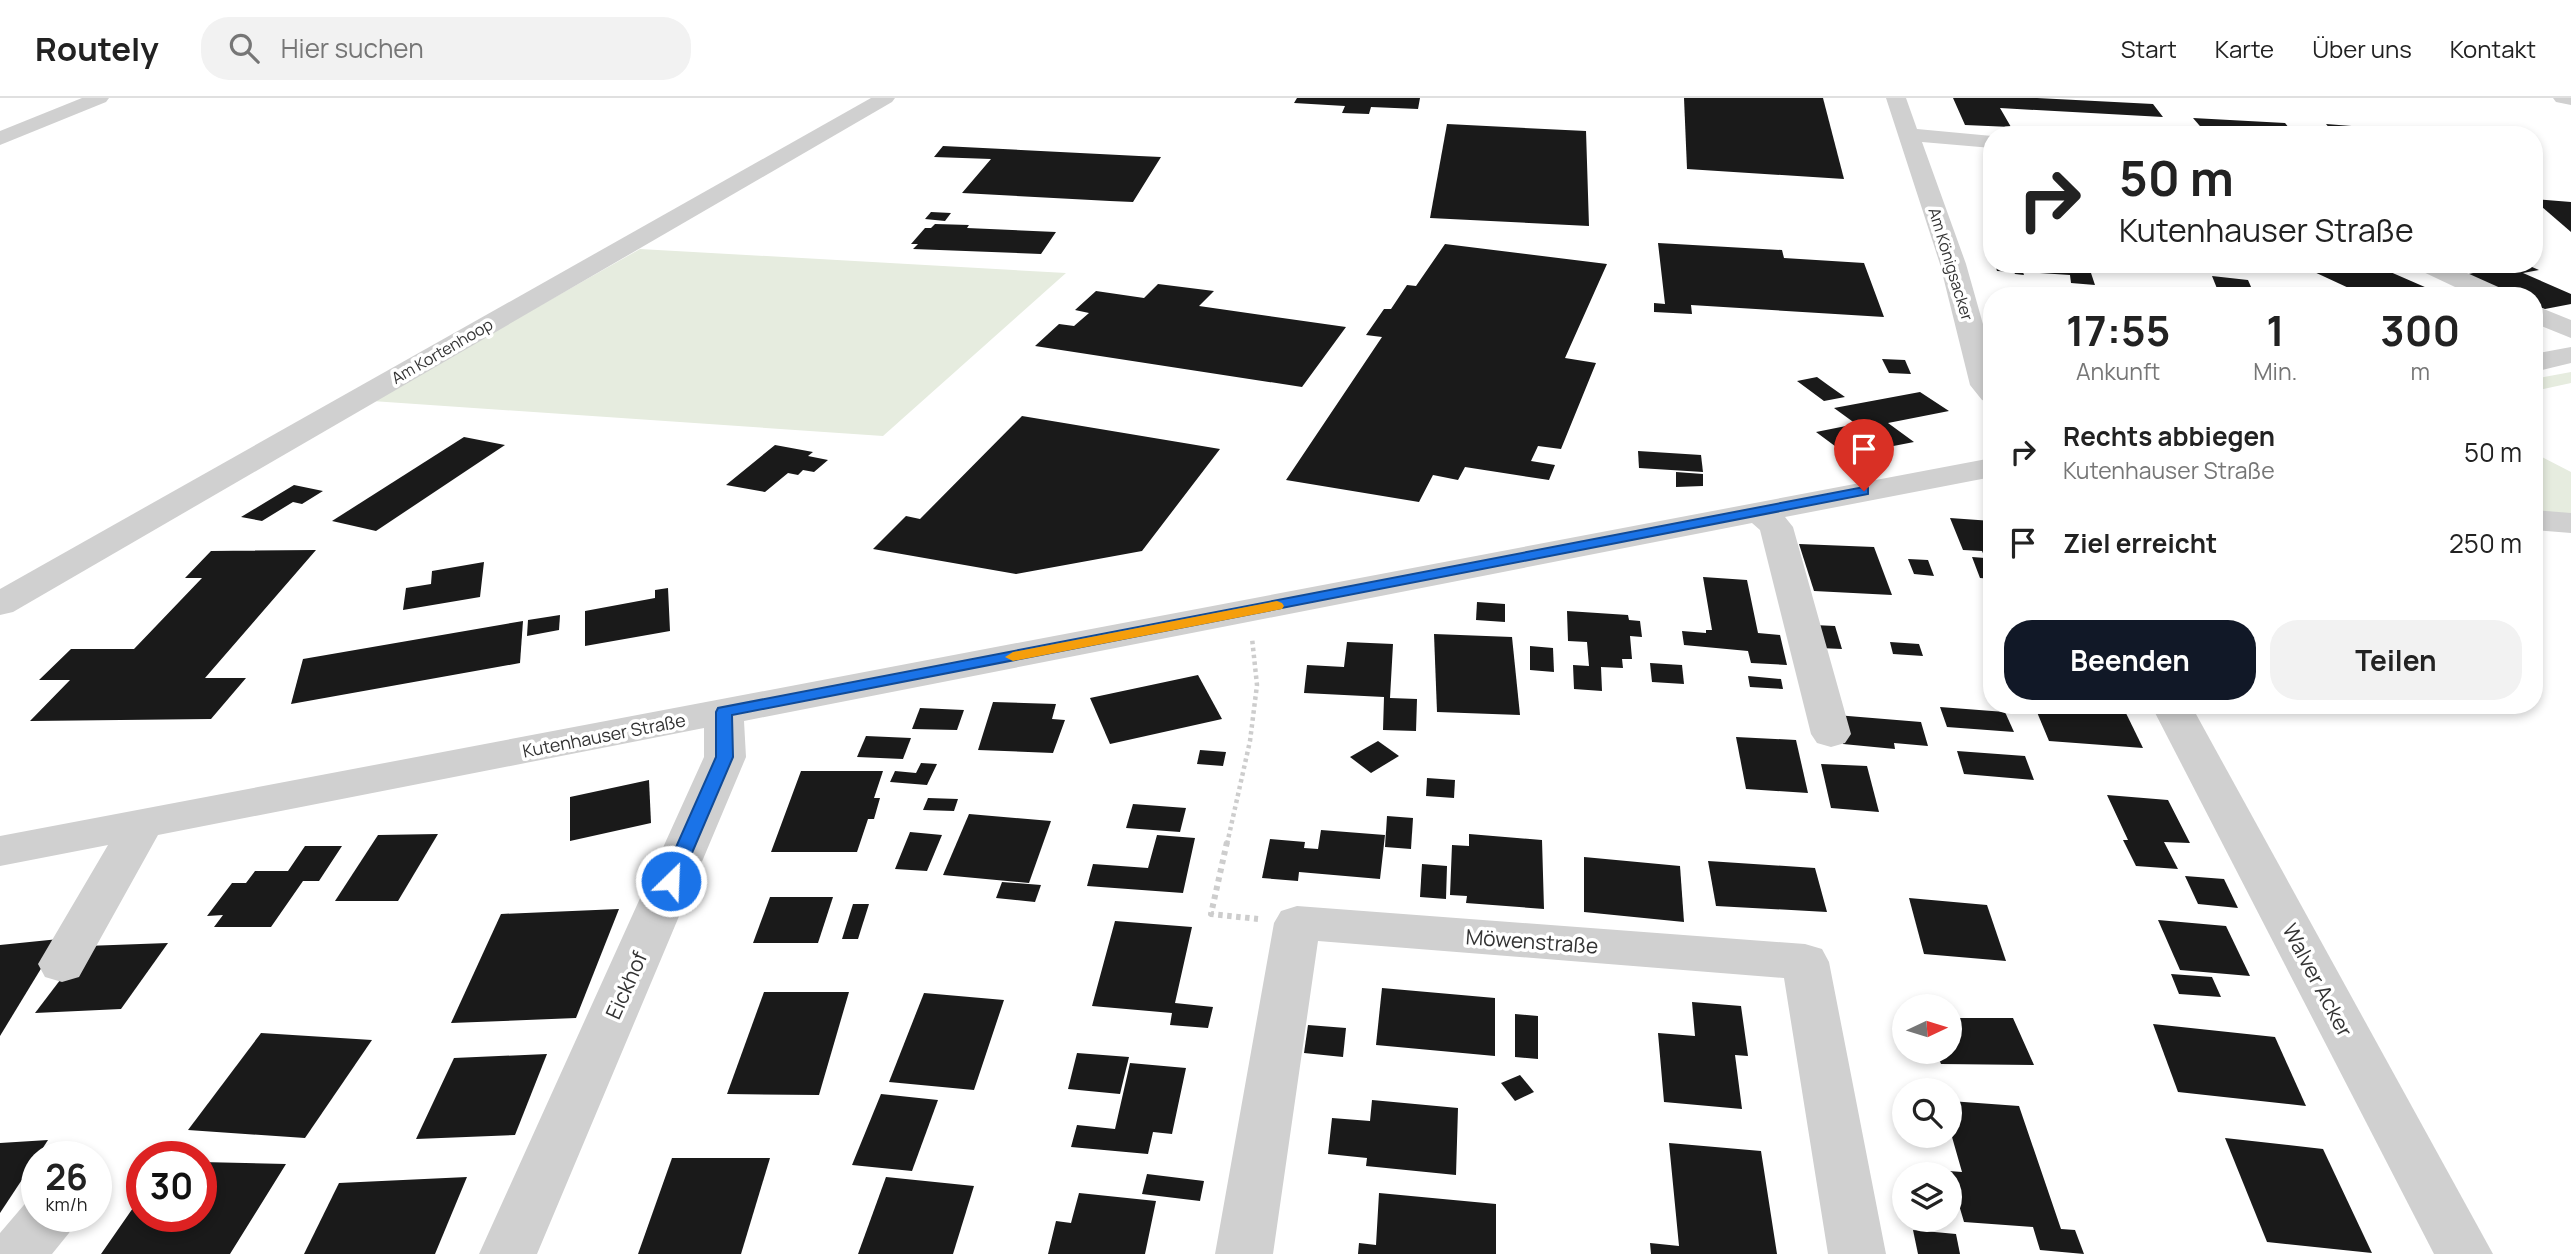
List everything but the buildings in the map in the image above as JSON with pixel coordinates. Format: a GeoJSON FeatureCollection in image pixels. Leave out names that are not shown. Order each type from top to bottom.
{"type":"FeatureCollection","features":[{"type":"Feature","properties":{"kind":"street"},"geometry":{"type":"LineString","coordinates":[[0,139],[99,98]]}},
{"type":"Feature","properties":{"kind":"street","name":"Am Kortenhoop"},"geometry":{"type":"LineString","coordinates":[[0,604],[885,98]]}},
{"type":"Feature","properties":{"kind":"street","name":"Am Königsacker"},"geometry":{"type":"LineString","coordinates":[[1896,98],[1953,264],[1983,377]]}},
{"type":"Feature","properties":{"kind":"street"},"geometry":{"type":"LineString","coordinates":[[2563,98],[2571,99]]}},
{"type":"Feature","properties":{"kind":"street"},"geometry":{"type":"LineString","coordinates":[[1909,135],[1983,141]]}},
{"type":"Feature","properties":{"kind":"street"},"geometry":{"type":"LineString","coordinates":[[2446,273],[2476,287]]}},
{"type":"Feature","properties":{"kind":"street"},"geometry":{"type":"LineString","coordinates":[[2543,317],[2571,330]]}},
{"type":"Feature","properties":{"kind":"street"},"geometry":{"type":"LineString","coordinates":[[2543,360],[2571,355]]}},
{"type":"Feature","properties":{"kind":"street","name":"Kutenhauser Straße"},"geometry":{"type":"LineString","coordinates":[[0,851],[1983,469]]}},
{"type":"Feature","properties":{"kind":"street"},"geometry":{"type":"LineString","coordinates":[[1758,511],[1776,527],[1831,733]]}},
{"type":"Feature","properties":{"kind":"street"},"geometry":{"type":"LineString","coordinates":[[2543,521],[2571,523]]}},
{"type":"Feature","properties":{"kind":"street","name":"Eickhof"},"geometry":{"type":"LineString","coordinates":[[508,1254],[725,757],[724,712]]}},
{"type":"Feature","properties":{"kind":"street","name":"Walver Acker"},"geometry":{"type":"LineString","coordinates":[[2176,714],[2464,1254]]}},
{"type":"Feature","properties":{"kind":"street"},"geometry":{"type":"LineString","coordinates":[[62,964],[143,823]]}},
{"type":"Feature","properties":{"kind":"street"},"geometry":{"type":"LineString","coordinates":[[1244,1254],[1297,923]]}},
{"type":"Feature","properties":{"kind":"street","name":"Möwenstraße"},"geometry":{"type":"LineString","coordinates":[[1297,923],[1805,962],[1857,1254]]}},
{"type":"Feature","properties":{"kind":"street"},"geometry":{"type":"LineString","coordinates":[[18,1254],[36,1232]]}},
{"type":"Feature","properties":{"kind":"path"},"geometry":{"type":"LineString","coordinates":[[1248,611],[1257,685],[1250,741],[1211,914],[1297,923]]}},
{"type":"Feature","properties":{"kind":"shaded area"},"geometry":{"type":"Polygon","coordinates":[[[640,249],[1066,273],[883,436],[372,401],[640,249]]]}},
{"type":"Feature","properties":{"kind":"shaded area"},"geometry":{"type":"Polygon","coordinates":[[[2571,372],[2571,383],[2543,389],[2543,377],[2571,372]]]}},
{"type":"Feature","properties":{"kind":"shaded area"},"geometry":{"type":"Polygon","coordinates":[[[2543,458],[2571,472],[2571,514],[2543,512],[2543,458]]]}},
{"type":"Feature","properties":{"kind":"slow traffic"},"geometry":{"type":"LineString","coordinates":[[1013,657],[1277,606]]}},
{"type":"Feature","properties":{"kind":"route"},"geometry":{"type":"LineString","coordinates":[[671,881],[725,757],[724,712],[1864,491]]}}]}
